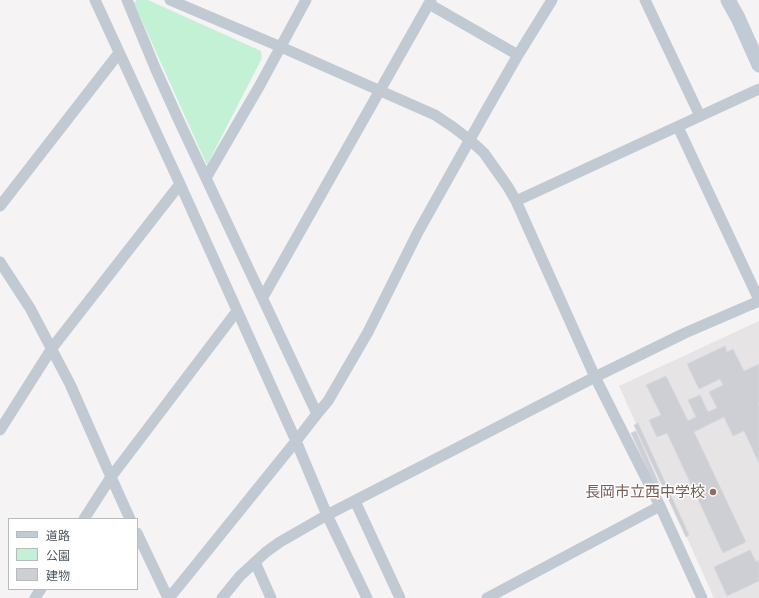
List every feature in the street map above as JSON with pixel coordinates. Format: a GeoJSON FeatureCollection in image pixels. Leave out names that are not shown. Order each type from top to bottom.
{"type":"FeatureCollection","features":[{"type":"Feature","properties":{"kind":"street"},"geometry":{"type":"LineString","coordinates":[[95,0],[296,441],[327,515],[367,598]]}},
{"type":"Feature","properties":{"kind":"street"},"geometry":{"type":"LineString","coordinates":[[127,0],[156,70],[317,414]]}},
{"type":"Feature","properties":{"kind":"street"},"geometry":{"type":"LineString","coordinates":[[206,178],[260,85],[306,0]]}},
{"type":"Feature","properties":{"kind":"street"},"geometry":{"type":"LineString","coordinates":[[138,535],[168,598],[328,402],[361,344],[418,232],[518,55],[552,0]]}},
{"type":"Feature","properties":{"kind":"street"},"geometry":{"type":"LineString","coordinates":[[645,0],[700,116]]}},
{"type":"Feature","properties":{"kind":"street"},"geometry":{"type":"LineString","coordinates":[[728,0],[738,18],[759,65]]}},
{"type":"Feature","properties":{"kind":"street"},"geometry":{"type":"LineString","coordinates":[[177,1],[435,115],[470,140],[484,154],[497,170],[516,201],[595,378],[660,506],[702,598]]}},
{"type":"Feature","properties":{"kind":"street"},"geometry":{"type":"LineString","coordinates":[[263,297],[430,2],[518,55]]}},
{"type":"Feature","properties":{"kind":"street"},"geometry":{"type":"LineString","coordinates":[[0,206],[119,53]]}},
{"type":"Feature","properties":{"kind":"street"},"geometry":{"type":"LineString","coordinates":[[516,201],[759,89]]}},
{"type":"Feature","properties":{"kind":"street"},"geometry":{"type":"LineString","coordinates":[[222,598],[240,576],[266,552],[280,542],[327,515],[595,378],[686,333],[759,300],[678,127]]}},
{"type":"Feature","properties":{"kind":"street"},"geometry":{"type":"LineString","coordinates":[[0,430],[52,348],[180,184]]}},
{"type":"Feature","properties":{"kind":"street"},"geometry":{"type":"LineString","coordinates":[[0,262],[30,308],[52,348],[70,384],[130,518]]}},
{"type":"Feature","properties":{"kind":"street"},"geometry":{"type":"LineString","coordinates":[[85,518],[111,477],[237,311]]}},
{"type":"Feature","properties":{"kind":"street"},"geometry":{"type":"LineString","coordinates":[[355,501],[400,598]]}},
{"type":"Feature","properties":{"kind":"street"},"geometry":{"type":"LineString","coordinates":[[487,598],[660,506]]}},
{"type":"Feature","properties":{"kind":"street"},"geometry":{"type":"LineString","coordinates":[[255,562],[271,598]]}},
{"type":"Feature","properties":{"kind":"shaded area","name":"長岡市立西中学校"},"geometry":{"type":"Polygon","coordinates":[[[759,321],[759,598],[714,598],[619,386],[759,321]]]}},
{"type":"Feature","properties":{"kind":"green space"},"geometry":{"type":"Polygon","coordinates":[[[137,0],[148,0],[261,51],[262,58],[207,165],[134,3],[137,0]]]}},
{"type":"Feature","properties":{"kind":"building"},"geometry":{"type":"Polygon","coordinates":[[[725,346],[727,352],[733,349],[744,371],[759,364],[759,463],[744,431],[733,436],[724,417],[694,432],[746,542],[723,553],[667,433],[657,437],[649,420],[661,415],[646,385],[666,376],[688,421],[696,417],[688,400],[700,395],[708,412],[717,408],[709,392],[723,385],[720,379],[699,389],[687,364],[725,346]]]}},
{"type":"Feature","properties":{"kind":"building"},"geometry":{"type":"Polygon","coordinates":[[[638,423],[689,535],[686,537],[634,425],[638,423]]]}},
{"type":"Feature","properties":{"kind":"building"},"geometry":{"type":"Polygon","coordinates":[[[636,431],[661,488],[657,490],[631,433],[636,431]]]}},
{"type":"Feature","properties":{"kind":"building"},"geometry":{"type":"Polygon","coordinates":[[[750,550],[756,562],[759,560],[759,581],[727,596],[714,567],[750,550]]]}},
{"type":"Feature","properties":{"kind":"place","name":"長岡市立西中学校"},"geometry":{"type":"Point","coordinates":[713,492]}}]}
